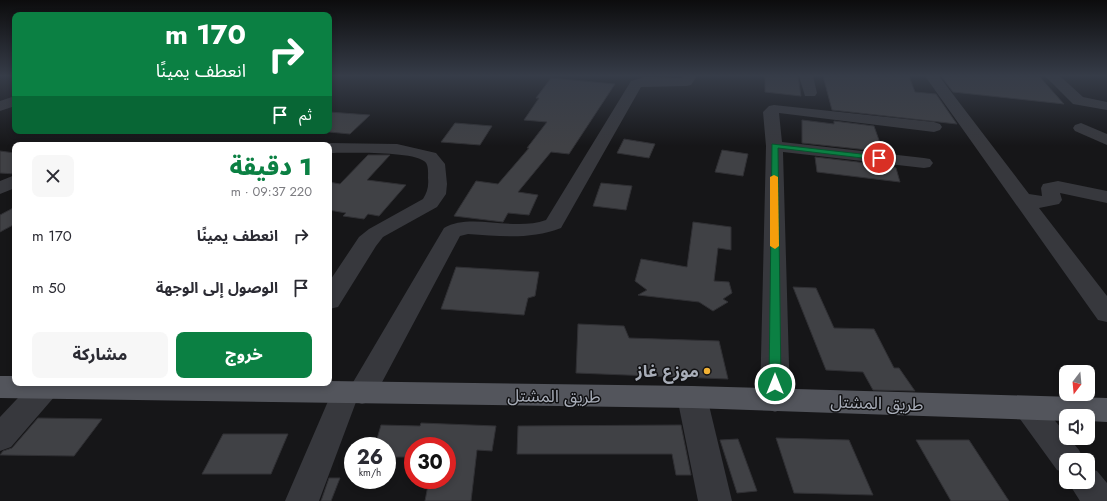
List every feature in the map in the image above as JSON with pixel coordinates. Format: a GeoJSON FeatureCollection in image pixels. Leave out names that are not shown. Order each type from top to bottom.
{"type":"FeatureCollection","features":[{"type":"Feature","properties":{"kind":"main road","name":"طريق المشتل"},"geometry":{"type":"LineString","coordinates":[[0,387],[273,387],[353,393],[692,397],[1107,410]]}},
{"type":"Feature","properties":{"kind":"street"},"geometry":{"type":"LineString","coordinates":[[302,501],[353,393],[451,232],[458,228],[531,231],[545,228],[554,224],[627,99]]}},
{"type":"Feature","properties":{"kind":"street"},"geometry":{"type":"LineString","coordinates":[[949,99],[1107,314]]}},
{"type":"Feature","properties":{"kind":"street"},"geometry":{"type":"LineString","coordinates":[[1076,99],[1078,101],[1107,106]]}},
{"type":"Feature","properties":{"kind":"street"},"geometry":{"type":"LineString","coordinates":[[0,106],[12,101]]}},
{"type":"Feature","properties":{"kind":"street"},"geometry":{"type":"LineString","coordinates":[[775,400],[774,146],[771,112],[774,109],[934,127]]}},
{"type":"Feature","properties":{"kind":"street"},"geometry":{"type":"LineString","coordinates":[[1081,128],[1107,140]]}},
{"type":"Feature","properties":{"kind":"street"},"geometry":{"type":"LineString","coordinates":[[774,146],[924,164]]}},
{"type":"Feature","properties":{"kind":"street"},"geometry":{"type":"LineString","coordinates":[[332,148],[397,149],[430,157],[436,164],[438,184],[436,194],[430,203],[376,233],[367,242],[332,296]]}},
{"type":"Feature","properties":{"kind":"street"},"geometry":{"type":"LineString","coordinates":[[0,188],[12,182]]}},
{"type":"Feature","properties":{"kind":"street"},"geometry":{"type":"LineString","coordinates":[[1021,198],[1039,202],[1052,200],[1050,188],[1058,187],[1107,197]]}},
{"type":"Feature","properties":{"kind":"street"},"geometry":{"type":"LineString","coordinates":[[0,438],[45,388]]}},
{"type":"Feature","properties":{"kind":"street"},"geometry":{"type":"LineString","coordinates":[[692,397],[715,501]]}},
{"type":"Feature","properties":{"kind":"street"},"geometry":{"type":"LineString","coordinates":[[1027,408],[1062,453]]}},
{"type":"Feature","properties":{"kind":"street"},"geometry":{"type":"LineString","coordinates":[[1092,489],[1101,501]]}},
{"type":"Feature","properties":{"kind":"building"},"geometry":{"type":"Polygon","coordinates":[[[538,99],[605,99],[569,154],[551,152],[518,192],[538,195],[529,215],[508,213],[503,222],[454,216],[476,181],[498,184],[529,148],[527,148],[547,122],[524,120],[538,99]]]}},
{"type":"Feature","properties":{"kind":"building"},"geometry":{"type":"Polygon","coordinates":[[[829,99],[940,99],[957,124],[832,110],[829,99]]]}},
{"type":"Feature","properties":{"kind":"building"},"geometry":{"type":"Polygon","coordinates":[[[1021,99],[1060,99],[1064,104],[1021,99]]]}},
{"type":"Feature","properties":{"kind":"building"},"geometry":{"type":"Polygon","coordinates":[[[332,112],[370,115],[350,134],[332,132],[332,112]]]}},
{"type":"Feature","properties":{"kind":"building"},"geometry":{"type":"Polygon","coordinates":[[[802,120],[834,124],[834,121],[874,126],[880,143],[884,144],[887,152],[802,143],[802,120]]]}},
{"type":"Feature","properties":{"kind":"building"},"geometry":{"type":"Polygon","coordinates":[[[455,123],[492,126],[480,145],[441,142],[455,123]]]}},
{"type":"Feature","properties":{"kind":"building"},"geometry":{"type":"Polygon","coordinates":[[[624,139],[655,144],[649,158],[617,153],[624,139]]]}},
{"type":"Feature","properties":{"kind":"building"},"geometry":{"type":"Polygon","coordinates":[[[722,150],[748,154],[743,176],[715,172],[722,150]]]}},
{"type":"Feature","properties":{"kind":"building"},"geometry":{"type":"Polygon","coordinates":[[[0,151],[12,153],[12,174],[0,173],[0,151]]]}},
{"type":"Feature","properties":{"kind":"building"},"geometry":{"type":"Polygon","coordinates":[[[368,155],[390,155],[367,180],[406,185],[379,216],[368,214],[364,219],[343,216],[346,213],[332,211],[332,183],[340,184],[368,155]]]}},
{"type":"Feature","properties":{"kind":"building"},"geometry":{"type":"Polygon","coordinates":[[[815,157],[892,166],[896,168],[900,182],[817,172],[815,157]]]}},
{"type":"Feature","properties":{"kind":"building"},"geometry":{"type":"Polygon","coordinates":[[[601,183],[632,186],[626,210],[593,206],[601,183]]]}},
{"type":"Feature","properties":{"kind":"building"},"geometry":{"type":"Polygon","coordinates":[[[12,209],[12,226],[0,232],[0,215],[12,209]]]}},
{"type":"Feature","properties":{"kind":"building"},"geometry":{"type":"Polygon","coordinates":[[[693,222],[731,227],[731,250],[718,248],[714,281],[729,282],[732,293],[723,299],[728,302],[713,311],[699,302],[638,295],[647,290],[635,281],[641,259],[687,267],[693,222]]]}},
{"type":"Feature","properties":{"kind":"building"},"geometry":{"type":"Polygon","coordinates":[[[456,267],[539,272],[535,296],[528,298],[524,315],[441,309],[456,267]]]}},
{"type":"Feature","properties":{"kind":"building"},"geometry":{"type":"Polygon","coordinates":[[[793,287],[816,288],[834,328],[874,329],[894,368],[899,368],[915,391],[873,390],[863,372],[826,370],[793,287]]]}},
{"type":"Feature","properties":{"kind":"building"},"geometry":{"type":"Polygon","coordinates":[[[578,324],[624,326],[629,338],[719,341],[728,379],[576,373],[578,324]]]}},
{"type":"Feature","properties":{"kind":"building"},"geometry":{"type":"Polygon","coordinates":[[[38,418],[102,419],[74,456],[0,455],[3,451],[12,448],[38,418]]]}},
{"type":"Feature","properties":{"kind":"building"},"geometry":{"type":"Polygon","coordinates":[[[421,423],[496,426],[492,451],[477,450],[471,501],[425,501],[427,489],[456,489],[456,437],[404,437],[404,457],[396,457],[396,437],[378,437],[381,425],[420,426],[421,423]]]}},
{"type":"Feature","properties":{"kind":"building"},"geometry":{"type":"Polygon","coordinates":[[[681,425],[691,475],[676,475],[672,454],[517,454],[518,426],[681,425]]]}},
{"type":"Feature","properties":{"kind":"building"},"geometry":{"type":"Polygon","coordinates":[[[223,434],[288,434],[271,474],[202,474],[223,434]]]}},
{"type":"Feature","properties":{"kind":"building"},"geometry":{"type":"Polygon","coordinates":[[[776,438],[849,440],[873,495],[794,493],[776,438]]]}},
{"type":"Feature","properties":{"kind":"building"},"geometry":{"type":"Polygon","coordinates":[[[738,439],[757,491],[737,493],[720,440],[738,439]]]}},
{"type":"Feature","properties":{"kind":"building"},"geometry":{"type":"Polygon","coordinates":[[[916,440],[969,440],[1009,501],[951,501],[916,440]]]}},
{"type":"Feature","properties":{"kind":"building"},"geometry":{"type":"Polygon","coordinates":[[[329,478],[340,478],[331,501],[321,501],[329,478]]]}},
{"type":"Feature","properties":{"kind":"slow traffic"},"geometry":{"type":"LineString","coordinates":[[774,177],[775,246]]}},
{"type":"Feature","properties":{"kind":"place","name":"موزع غاز"},"geometry":{"type":"Point","coordinates":[707,371]}},
{"type":"Feature","properties":{"kind":"route"},"geometry":{"type":"LineString","coordinates":[[775,384],[774,146],[879,158]]}}]}
